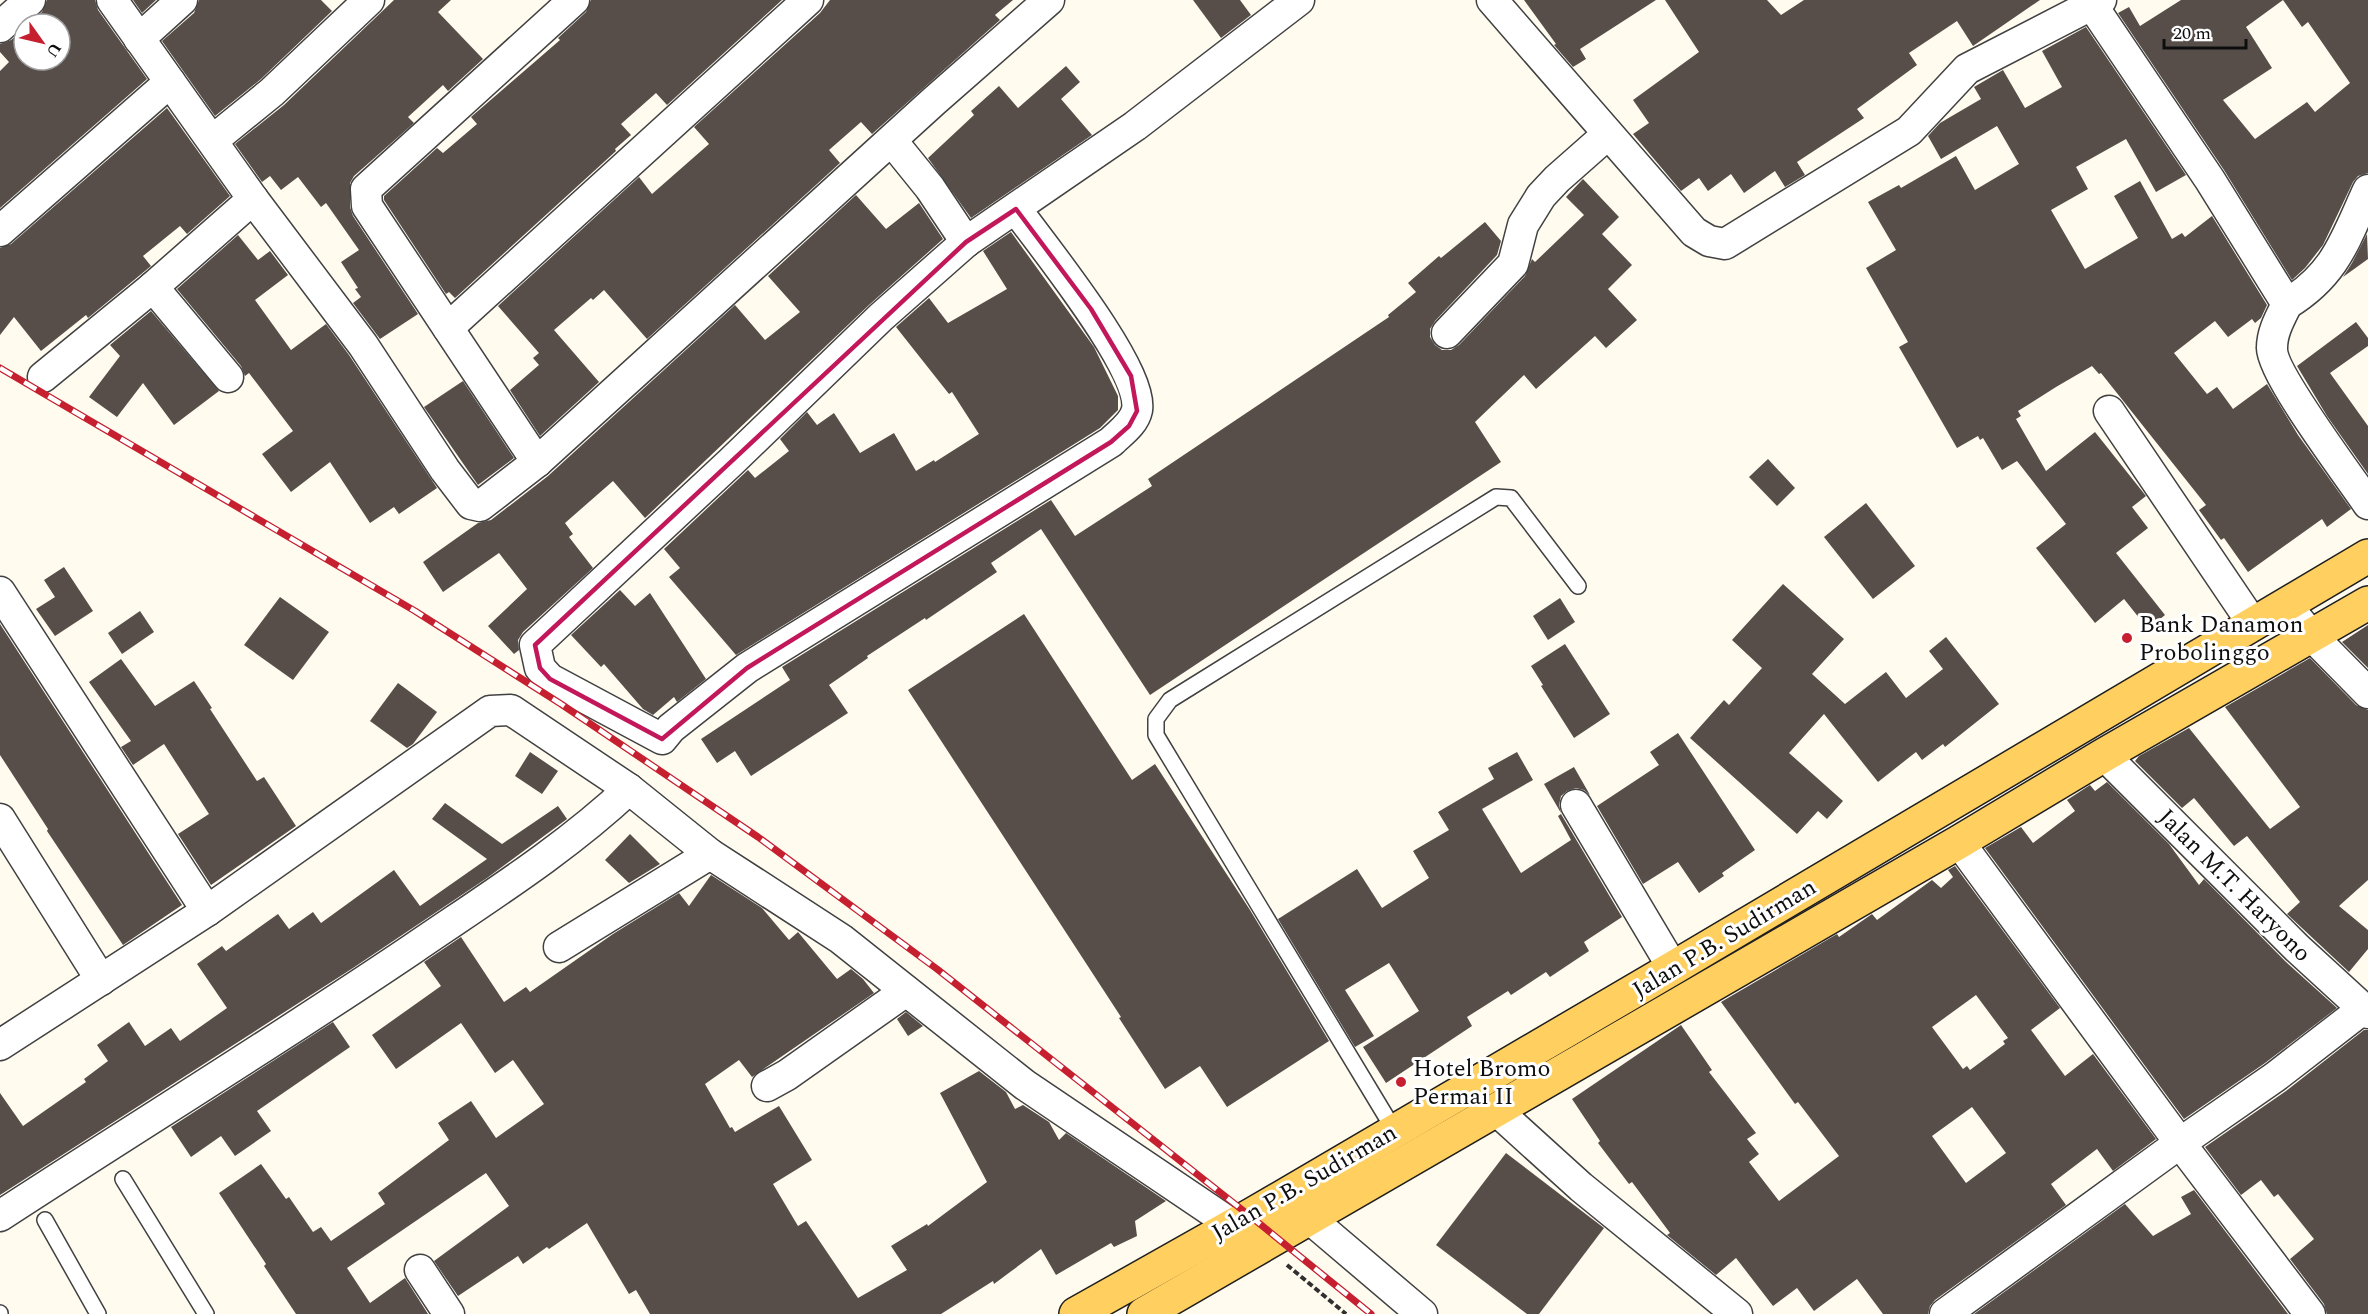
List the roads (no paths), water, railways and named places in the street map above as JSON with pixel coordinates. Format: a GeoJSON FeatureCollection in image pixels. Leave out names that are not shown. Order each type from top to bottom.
{"type":"FeatureCollection","features":[{"type":"Feature","properties":{"kind":"main road","name":"Jalan P.B. Sudirman"},"geometry":{"type":"LineString","coordinates":[[1076,1314],[1231,1224],[1250,1216],[1673,968],[2368,556]]}},
{"type":"Feature","properties":{"kind":"main road","name":"Jalan P.B. Sudirman"},"geometry":{"type":"LineString","coordinates":[[1144,1314],[2368,603]]}},
{"type":"Feature","properties":{"kind":"street"},"geometry":{"type":"LineString","coordinates":[[0,27],[30,0]]}},
{"type":"Feature","properties":{"kind":"street"},"geometry":{"type":"LineString","coordinates":[[112,0],[253,199],[363,345],[445,470],[471,504],[480,507],[537,462],[1049,0]]}},
{"type":"Feature","properties":{"kind":"street"},"geometry":{"type":"LineString","coordinates":[[139,39],[182,0]]}},
{"type":"Feature","properties":{"kind":"street"},"geometry":{"type":"LineString","coordinates":[[213,140],[272,92],[369,0]]}},
{"type":"Feature","properties":{"kind":"street"},"geometry":{"type":"LineString","coordinates":[[537,462],[367,206],[366,189],[574,0]]}},
{"type":"Feature","properties":{"kind":"street"},"geometry":{"type":"LineString","coordinates":[[448,328],[808,0]]}},
{"type":"Feature","properties":{"kind":"street"},"geometry":{"type":"LineString","coordinates":[[1016,209],[1091,309],[1131,376],[1137,411],[1129,426],[1102,448],[747,668],[671,729],[662,739],[550,680],[540,668],[535,645],[731,462],[881,317],[966,242],[1135,126],[1299,0]]}},
{"type":"Feature","properties":{"kind":"street"},"geometry":{"type":"LineString","coordinates":[[1494,1],[1694,232],[1709,240],[1725,244],[1909,131],[1967,69],[2097,3],[2287,304]]}},
{"type":"Feature","properties":{"kind":"street"},"geometry":{"type":"LineString","coordinates":[[0,231],[170,82]]}},
{"type":"Feature","properties":{"kind":"street"},"geometry":{"type":"LineString","coordinates":[[1447,333],[1513,264],[1523,225],[1541,196],[1608,134]]}},
{"type":"Feature","properties":{"kind":"street"},"geometry":{"type":"LineString","coordinates":[[892,141],[930,188],[966,242]]}},
{"type":"Feature","properties":{"kind":"street"},"geometry":{"type":"LineString","coordinates":[[2368,190],[2336,261],[2306,292],[2287,304],[2274,333],[2271,350],[2290,390],[2368,504]]}},
{"type":"Feature","properties":{"kind":"street"},"geometry":{"type":"LineString","coordinates":[[43,377],[253,199]]}},
{"type":"Feature","properties":{"kind":"street"},"geometry":{"type":"LineString","coordinates":[[153,286],[228,377]]}},
{"type":"Feature","properties":{"kind":"street"},"geometry":{"type":"LineString","coordinates":[[2109,411],[2253,624]]}},
{"type":"Feature","properties":{"kind":"street"},"geometry":{"type":"LineString","coordinates":[[0,592],[207,911]]}},
{"type":"Feature","properties":{"kind":"street"},"geometry":{"type":"LineString","coordinates":[[2286,605],[2311,635],[2368,693]]}},
{"type":"Feature","properties":{"kind":"street"},"geometry":{"type":"LineString","coordinates":[[0,1045],[207,911],[490,711],[511,710],[620,798],[841,939],[1025,1085],[1231,1224]]}},
{"type":"Feature","properties":{"kind":"street","name":"Jalan M.T. Haryono"},"geometry":{"type":"LineString","coordinates":[[2104,755],[2297,948],[2366,1011]]}},
{"type":"Feature","properties":{"kind":"street"},"geometry":{"type":"LineString","coordinates":[[0,1216],[335,1001],[588,826],[620,798]]}},
{"type":"Feature","properties":{"kind":"street"},"geometry":{"type":"LineString","coordinates":[[1576,805],[1673,968]]}},
{"type":"Feature","properties":{"kind":"street"},"geometry":{"type":"LineString","coordinates":[[0,819],[100,980]]}},
{"type":"Feature","properties":{"kind":"street"},"geometry":{"type":"LineString","coordinates":[[1959,842],[2180,1143],[2310,1314]]}},
{"type":"Feature","properties":{"kind":"street"},"geometry":{"type":"LineString","coordinates":[[559,947],[710,854]]}},
{"type":"Feature","properties":{"kind":"street"},"geometry":{"type":"LineString","coordinates":[[767,1086],[787,1075],[906,991]]}},
{"type":"Feature","properties":{"kind":"street"},"geometry":{"type":"LineString","coordinates":[[1945,1314],[2366,1011]]}},
{"type":"Feature","properties":{"kind":"street"},"geometry":{"type":"LineString","coordinates":[[1496,1110],[1581,1187],[1737,1314]]}},
{"type":"Feature","properties":{"kind":"street"},"geometry":{"type":"LineString","coordinates":[[1309,1218],[1422,1314]]}},
{"type":"Feature","properties":{"kind":"street"},"geometry":{"type":"LineString","coordinates":[[420,1270],[449,1314]]}},
{"type":"Feature","properties":{"kind":"lane"},"geometry":{"type":"LineString","coordinates":[[1411,1159],[1156,735],[1156,719],[1170,700],[1496,498],[1511,498],[1578,586]]}},
{"type":"Feature","properties":{"kind":"lane"},"geometry":{"type":"LineString","coordinates":[[123,1179],[206,1314]]}},
{"type":"Feature","properties":{"kind":"lane"},"geometry":{"type":"LineString","coordinates":[[45,1220],[98,1314]]}},
{"type":"Feature","properties":{"kind":"railway"},"geometry":{"type":"LineString","coordinates":[[0,368],[415,611],[561,704],[758,837],[937,969],[1371,1314]]}},
{"type":"Feature","properties":{"kind":"place","name":"Bank Danamon Probolinggo"},"geometry":{"type":"Point","coordinates":[2127,638]}},
{"type":"Feature","properties":{"kind":"place","name":"Hotel Bromo Permai II"},"geometry":{"type":"Point","coordinates":[1401,1082]}}]}
